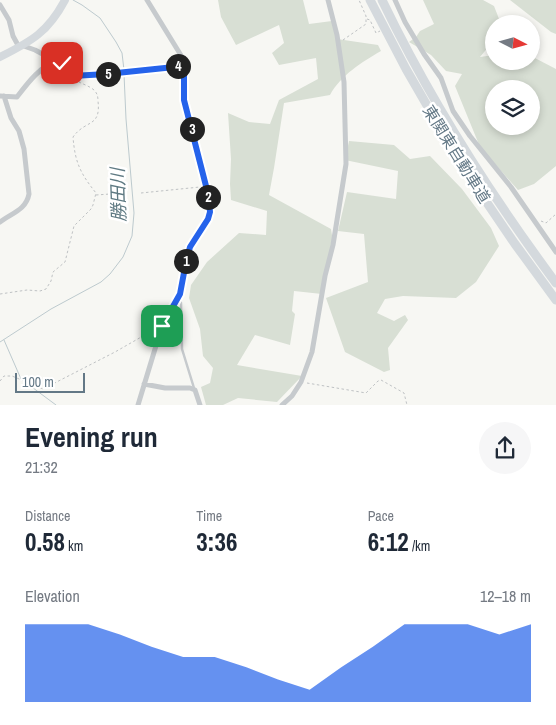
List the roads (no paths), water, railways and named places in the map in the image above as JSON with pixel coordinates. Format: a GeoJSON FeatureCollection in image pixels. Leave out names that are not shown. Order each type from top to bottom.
{"type":"FeatureCollection","features":[{"type":"Feature","properties":{"kind":"highway","name":"東関東自動車道"},"geometry":{"type":"LineString","coordinates":[[370,0],[406,69],[462,166],[556,300]]}},
{"type":"Feature","properties":{"kind":"highway","name":"東関東自動車道"},"geometry":{"type":"LineString","coordinates":[[382,0],[415,64],[492,194],[556,283]]}},
{"type":"Feature","properties":{"kind":"main road"},"geometry":{"type":"LineString","coordinates":[[0,57],[40,34],[56,16],[65,0]]}},
{"type":"Feature","properties":{"kind":"street"},"geometry":{"type":"LineString","coordinates":[[138,405],[162,326],[180,294],[190,247],[208,219],[210,212],[206,186],[184,100],[184,66],[182,57],[147,0]]}},
{"type":"Feature","properties":{"kind":"street"},"geometry":{"type":"LineString","coordinates":[[282,405],[292,396],[301,382],[314,345],[346,164],[344,82],[338,43],[328,0]]}},
{"type":"Feature","properties":{"kind":"street"},"geometry":{"type":"LineString","coordinates":[[395,0],[405,22],[441,78],[453,112],[511,187],[556,252]]}},
{"type":"Feature","properties":{"kind":"street"},"geometry":{"type":"LineString","coordinates":[[0,5],[9,20],[13,36],[20,46],[35,50],[66,65],[72,76],[184,66]]}},
{"type":"Feature","properties":{"kind":"street"},"geometry":{"type":"LineString","coordinates":[[0,222],[23,207],[28,201],[29,194],[24,149],[19,131],[11,118],[2,96],[17,96],[43,69],[57,61]]}},
{"type":"Feature","properties":{"kind":"street"},"geometry":{"type":"LineString","coordinates":[[144,384],[165,388],[190,388],[195,390],[200,405]]}},
{"type":"Feature","properties":{"kind":"lane"},"geometry":{"type":"LineString","coordinates":[[178,297],[182,303],[182,349],[195,390]]}},
{"type":"Feature","properties":{"kind":"waterway","name":"勝田川"},"geometry":{"type":"LineString","coordinates":[[73,0],[100,18],[122,53],[124,70]]}},
{"type":"Feature","properties":{"kind":"waterway","name":"勝田川"},"geometry":{"type":"LineString","coordinates":[[0,342],[51,309],[101,282],[123,257],[132,236],[134,213],[124,74]]}},
{"type":"Feature","properties":{"kind":"waterway"},"geometry":{"type":"LineString","coordinates":[[4,340],[21,379],[56,405]]}}]}
